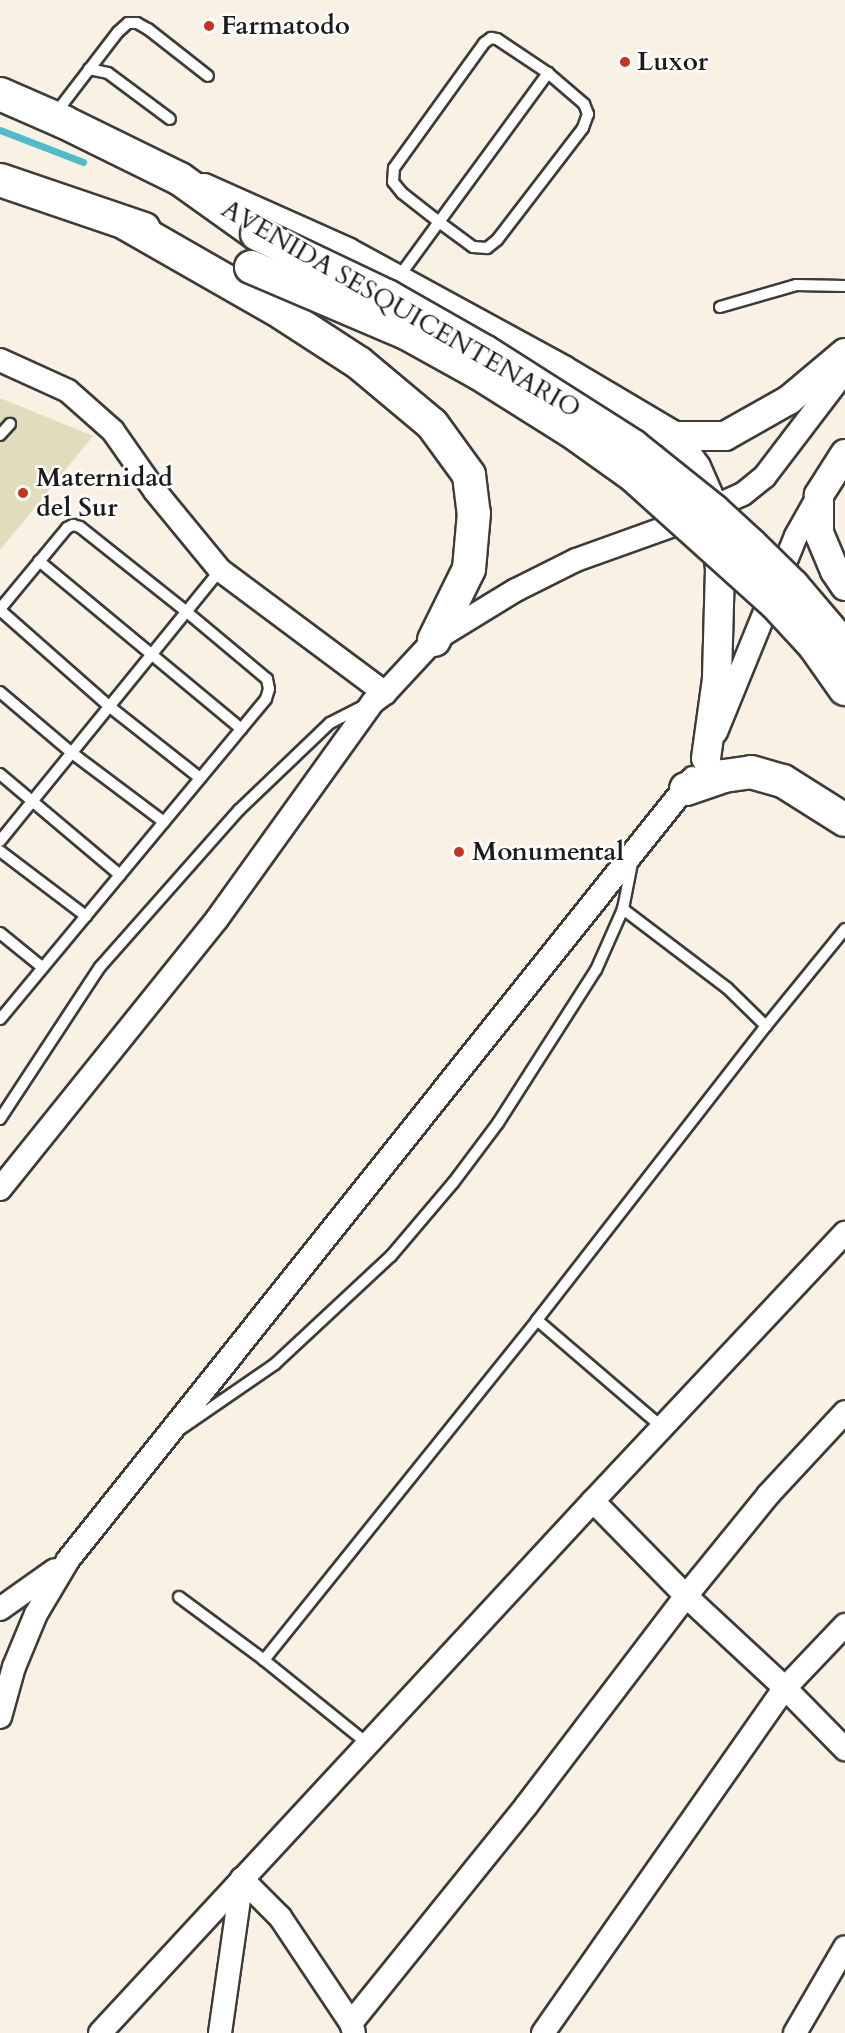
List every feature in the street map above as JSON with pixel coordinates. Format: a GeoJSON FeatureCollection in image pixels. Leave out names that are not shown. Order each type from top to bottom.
{"type":"FeatureCollection","features":[{"type":"Feature","properties":{"kind":"main road","name":"AVENIDA SESQUICENTENARIO"},"geometry":{"type":"LineString","coordinates":[[0,94],[53,117],[180,179],[257,234],[387,296],[475,345],[633,446],[714,511],[751,545],[793,586],[845,647]]}},
{"type":"Feature","properties":{"kind":"main road","name":"AVENIDA SESQUICENTENARIO"},"geometry":{"type":"LineString","coordinates":[[0,180],[251,267],[408,334],[480,374],[580,438],[634,476],[776,604],[814,645],[845,689]]}},
{"type":"Feature","properties":{"kind":"main road"},"geometry":{"type":"LineString","coordinates":[[125,223],[282,313],[359,363],[432,424],[469,475],[474,513],[469,568],[434,640]]}},
{"type":"Feature","properties":{"kind":"main road"},"geometry":{"type":"LineString","coordinates":[[686,789],[724,776],[752,772],[783,781],[845,820]]}},
{"type":"Feature","properties":{"kind":"street"},"geometry":{"type":"LineString","coordinates":[[180,179],[223,194],[326,242],[398,279],[563,370],[674,436],[696,467],[714,508],[720,569],[717,679],[706,758]]}},
{"type":"Feature","properties":{"kind":"street"},"geometry":{"type":"LineString","coordinates":[[674,436],[725,436],[789,400],[845,353]]}},
{"type":"Feature","properties":{"kind":"street"},"geometry":{"type":"LineString","coordinates":[[0,360],[68,391],[113,431],[155,490],[220,570],[379,698]]}},
{"type":"Feature","properties":{"kind":"street"},"geometry":{"type":"LineString","coordinates":[[0,1189],[217,919],[379,698],[434,640],[516,591],[576,561],[671,526],[743,494],[765,476],[845,371]]}},
{"type":"Feature","properties":{"kind":"street"},"geometry":{"type":"LineString","coordinates":[[0,1717],[14,1667],[36,1614],[68,1560],[686,789],[706,758],[796,536],[845,453]]}},
{"type":"Feature","properties":{"kind":"street"},"geometry":{"type":"LineString","coordinates":[[819,495],[819,533],[835,571],[845,586]]}},
{"type":"Feature","properties":{"kind":"street"},"geometry":{"type":"LineString","coordinates":[[100,2033],[593,1500],[845,1233]]}},
{"type":"Feature","properties":{"kind":"street"},"geometry":{"type":"LineString","coordinates":[[242,1879],[280,1917],[353,2028],[686,1596],[768,1494],[845,1412]]}},
{"type":"Feature","properties":{"kind":"street"},"geometry":{"type":"LineString","coordinates":[[593,1500],[686,1596],[785,1688],[845,1749]]}},
{"type":"Feature","properties":{"kind":"street"},"geometry":{"type":"LineString","coordinates":[[0,1609],[33,1588],[68,1560]]}},
{"type":"Feature","properties":{"kind":"street"},"geometry":{"type":"LineString","coordinates":[[543,2033],[785,1688],[845,1625]]}},
{"type":"Feature","properties":{"kind":"street"},"geometry":{"type":"LineString","coordinates":[[220,2033],[242,1879]]}},
{"type":"Feature","properties":{"kind":"street"},"geometry":{"type":"LineString","coordinates":[[795,2033],[845,1947]]}},
{"type":"Feature","properties":{"kind":"lane"},"geometry":{"type":"LineString","coordinates":[[53,117],[118,32],[128,23],[137,23],[208,76]]}},
{"type":"Feature","properties":{"kind":"lane"},"geometry":{"type":"LineString","coordinates":[[491,38],[497,39],[548,73],[584,104],[588,114],[583,128],[497,240],[487,248],[473,247],[440,222],[402,193],[393,182],[394,168],[484,43],[491,38]]}},
{"type":"Feature","properties":{"kind":"lane"},"geometry":{"type":"LineString","coordinates":[[89,69],[108,73],[170,120]]}},
{"type":"Feature","properties":{"kind":"lane"},"geometry":{"type":"LineString","coordinates":[[398,279],[548,73]]}},
{"type":"Feature","properties":{"kind":"lane"},"geometry":{"type":"LineString","coordinates":[[720,307],[796,285],[845,286]]}},
{"type":"Feature","properties":{"kind":"lane"},"geometry":{"type":"LineString","coordinates":[[0,435],[10,424]]}},
{"type":"Feature","properties":{"kind":"lane"},"geometry":{"type":"LineString","coordinates":[[2,1013],[43,968],[266,699],[269,689],[267,679],[188,613],[80,527],[73,525],[67,528],[0,610],[110,707],[200,778]]}},
{"type":"Feature","properties":{"kind":"lane"},"geometry":{"type":"LineString","coordinates":[[39,561],[151,657],[241,729]]}},
{"type":"Feature","properties":{"kind":"lane"},"geometry":{"type":"LineString","coordinates":[[0,841],[188,613],[220,570]]}},
{"type":"Feature","properties":{"kind":"lane"},"geometry":{"type":"LineString","coordinates":[[0,692],[72,753],[164,822]]}},
{"type":"Feature","properties":{"kind":"lane"},"geometry":{"type":"LineString","coordinates":[[0,1119],[100,967],[240,810],[330,723],[379,698]]}},
{"type":"Feature","properties":{"kind":"lane"},"geometry":{"type":"LineString","coordinates":[[0,774],[120,875]]}},
{"type":"Feature","properties":{"kind":"lane"},"geometry":{"type":"LineString","coordinates":[[0,851],[86,916]]}},
{"type":"Feature","properties":{"kind":"lane"},"geometry":{"type":"LineString","coordinates":[[162,1441],[275,1364],[391,1256],[453,1183],[498,1123],[596,970],[623,909],[634,853]]}},
{"type":"Feature","properties":{"kind":"lane"},"geometry":{"type":"LineString","coordinates":[[623,909],[727,988],[766,1026]]}},
{"type":"Feature","properties":{"kind":"lane"},"geometry":{"type":"LineString","coordinates":[[264,1660],[537,1320],[766,1026],[845,929]]}},
{"type":"Feature","properties":{"kind":"lane"},"geometry":{"type":"LineString","coordinates":[[0,933],[43,968]]}},
{"type":"Feature","properties":{"kind":"lane"},"geometry":{"type":"LineString","coordinates":[[537,1320],[662,1427]]}},
{"type":"Feature","properties":{"kind":"lane"},"geometry":{"type":"LineString","coordinates":[[179,1597],[264,1660],[368,1744]]}},
{"type":"Feature","properties":{"kind":"shaded area","name":"Maternidad del Sur"},"geometry":{"type":"Polygon","coordinates":[[[0,398],[93,436],[0,550],[0,398]]]}},
{"type":"Feature","properties":{"kind":"waterway"},"geometry":{"type":"LineString","coordinates":[[0,130],[83,162]]}},
{"type":"Feature","properties":{"kind":"place","name":"Farmatodo"},"geometry":{"type":"Point","coordinates":[209,26]}},
{"type":"Feature","properties":{"kind":"place","name":"Luxor"},"geometry":{"type":"Point","coordinates":[625,62]}},
{"type":"Feature","properties":{"kind":"place","name":"Maternidad del Sur"},"geometry":{"type":"Point","coordinates":[23,493]}},
{"type":"Feature","properties":{"kind":"place","name":"Monumental"},"geometry":{"type":"Point","coordinates":[459,852]}}]}
